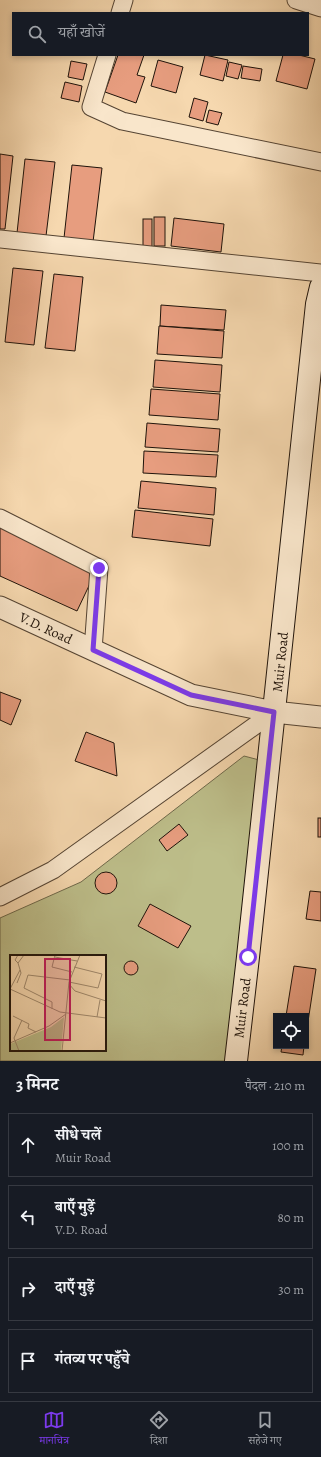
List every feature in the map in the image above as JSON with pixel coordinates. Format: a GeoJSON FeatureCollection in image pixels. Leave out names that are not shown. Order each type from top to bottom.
{"type":"FeatureCollection","features":[{"type":"Feature","properties":{"kind":"main road","name":"Muir Road"},"geometry":{"type":"LineString","coordinates":[[236,1061],[274,712],[318,334],[320,299]]}},
{"type":"Feature","properties":{"kind":"street"},"geometry":{"type":"LineString","coordinates":[[120,12],[124,0]]}},
{"type":"Feature","properties":{"kind":"street"},"geometry":{"type":"LineString","coordinates":[[296,0],[321,8]]}},
{"type":"Feature","properties":{"kind":"street"},"geometry":{"type":"LineString","coordinates":[[107,56],[91,107],[122,121],[321,162]]}},
{"type":"Feature","properties":{"kind":"street"},"geometry":{"type":"LineString","coordinates":[[0,239],[321,273]]}},
{"type":"Feature","properties":{"kind":"street"},"geometry":{"type":"LineString","coordinates":[[0,518],[99,568],[93,650]]}},
{"type":"Feature","properties":{"kind":"street","name":"V.D. Road"},"geometry":{"type":"LineString","coordinates":[[0,607],[191,695],[274,712],[321,717]]}},
{"type":"Feature","properties":{"kind":"street"},"geometry":{"type":"LineString","coordinates":[[0,897],[53,870],[274,712]]}},
{"type":"Feature","properties":{"kind":"green space"},"geometry":{"type":"Polygon","coordinates":[[[244,756],[263,761],[226,1061],[0,1061],[0,918],[81,882],[244,756]]]}},
{"type":"Feature","properties":{"kind":"building"},"geometry":{"type":"Polygon","coordinates":[[[118,56],[144,56],[137,75],[145,77],[136,103],[105,92],[118,56]]]}},
{"type":"Feature","properties":{"kind":"building"},"geometry":{"type":"Polygon","coordinates":[[[205,56],[228,60],[223,81],[200,75],[205,56]]]}},
{"type":"Feature","properties":{"kind":"building"},"geometry":{"type":"Polygon","coordinates":[[[283,56],[303,56],[315,59],[307,89],[276,81],[283,56]]]}},
{"type":"Feature","properties":{"kind":"building"},"geometry":{"type":"Polygon","coordinates":[[[158,60],[183,67],[176,93],[151,86],[158,60]]]}},
{"type":"Feature","properties":{"kind":"building"},"geometry":{"type":"Polygon","coordinates":[[[71,61],[87,64],[83,80],[68,77],[71,61]]]}},
{"type":"Feature","properties":{"kind":"building"},"geometry":{"type":"Polygon","coordinates":[[[229,62],[242,65],[238,79],[226,76],[229,62]]]}},
{"type":"Feature","properties":{"kind":"building"},"geometry":{"type":"Polygon","coordinates":[[[243,66],[262,69],[260,81],[241,78],[243,66]]]}},
{"type":"Feature","properties":{"kind":"building"},"geometry":{"type":"Polygon","coordinates":[[[65,82],[82,86],[79,102],[61,98],[65,82]]]}},
{"type":"Feature","properties":{"kind":"building"},"geometry":{"type":"Polygon","coordinates":[[[194,98],[208,102],[203,121],[189,117],[194,98]]]}},
{"type":"Feature","properties":{"kind":"building"},"geometry":{"type":"Polygon","coordinates":[[[209,110],[222,113],[218,125],[206,122],[209,110]]]}},
{"type":"Feature","properties":{"kind":"building"},"geometry":{"type":"Polygon","coordinates":[[[0,154],[13,156],[5,229],[0,229],[0,154]]]}},
{"type":"Feature","properties":{"kind":"building"},"geometry":{"type":"Polygon","coordinates":[[[25,159],[55,162],[46,236],[17,233],[25,159]]]}},
{"type":"Feature","properties":{"kind":"building"},"geometry":{"type":"Polygon","coordinates":[[[72,165],[102,168],[93,242],[64,238],[72,165]]]}},
{"type":"Feature","properties":{"kind":"building"},"geometry":{"type":"Polygon","coordinates":[[[154,217],[165,217],[165,246],[154,246],[154,217]]]}},
{"type":"Feature","properties":{"kind":"building"},"geometry":{"type":"Polygon","coordinates":[[[174,218],[224,224],[221,252],[171,246],[174,218]]]}},
{"type":"Feature","properties":{"kind":"building"},"geometry":{"type":"Polygon","coordinates":[[[143,219],[152,219],[152,249],[143,249],[143,219]]]}},
{"type":"Feature","properties":{"kind":"building"},"geometry":{"type":"Polygon","coordinates":[[[13,268],[43,271],[34,345],[5,342],[13,268]]]}},
{"type":"Feature","properties":{"kind":"building"},"geometry":{"type":"Polygon","coordinates":[[[54,274],[83,277],[75,351],[45,348],[54,274]]]}},
{"type":"Feature","properties":{"kind":"building"},"geometry":{"type":"Polygon","coordinates":[[[161,305],[226,310],[224,330],[160,326],[161,305]]]}},
{"type":"Feature","properties":{"kind":"building"},"geometry":{"type":"Polygon","coordinates":[[[159,326],[224,331],[222,358],[157,354],[159,326]]]}},
{"type":"Feature","properties":{"kind":"building"},"geometry":{"type":"Polygon","coordinates":[[[155,360],[222,365],[220,392],[153,387],[155,360]]]}},
{"type":"Feature","properties":{"kind":"building"},"geometry":{"type":"Polygon","coordinates":[[[151,389],[220,394],[218,420],[149,415],[151,389]]]}},
{"type":"Feature","properties":{"kind":"building"},"geometry":{"type":"Polygon","coordinates":[[[147,423],[220,429],[218,452],[145,447],[147,423]]]}},
{"type":"Feature","properties":{"kind":"building"},"geometry":{"type":"Polygon","coordinates":[[[144,451],[218,455],[216,477],[143,473],[144,451]]]}},
{"type":"Feature","properties":{"kind":"building"},"geometry":{"type":"Polygon","coordinates":[[[141,481],[216,488],[214,515],[138,508],[141,481]]]}},
{"type":"Feature","properties":{"kind":"building"},"geometry":{"type":"Polygon","coordinates":[[[135,510],[213,519],[210,546],[132,537],[135,510]]]}},
{"type":"Feature","properties":{"kind":"building"},"geometry":{"type":"Polygon","coordinates":[[[0,527],[96,571],[77,611],[0,576],[0,527]]]}},
{"type":"Feature","properties":{"kind":"building"},"geometry":{"type":"Polygon","coordinates":[[[0,692],[21,700],[11,725],[0,720],[0,692]]]}},
{"type":"Feature","properties":{"kind":"building"},"geometry":{"type":"Polygon","coordinates":[[[86,732],[114,743],[117,776],[75,761],[86,732]]]}},
{"type":"Feature","properties":{"kind":"building"},"geometry":{"type":"Polygon","coordinates":[[[318,818],[321,818],[321,837],[318,837],[318,818]]]}},
{"type":"Feature","properties":{"kind":"building"},"geometry":{"type":"Polygon","coordinates":[[[179,824],[188,835],[167,851],[159,840],[179,824]]]}},
{"type":"Feature","properties":{"kind":"building"},"geometry":{"type":"Polygon","coordinates":[[[106,872],[114,875],[117,883],[114,891],[106,894],[98,891],[95,883],[98,875],[106,872]]]}},
{"type":"Feature","properties":{"kind":"building"},"geometry":{"type":"Polygon","coordinates":[[[310,891],[321,892],[321,921],[306,919],[310,891]]]}},
{"type":"Feature","properties":{"kind":"building"},"geometry":{"type":"Polygon","coordinates":[[[150,904],[191,926],[178,948],[138,926],[150,904]]]}},
{"type":"Feature","properties":{"kind":"building"},"geometry":{"type":"Polygon","coordinates":[[[128,961],[134,961],[138,965],[138,971],[134,975],[128,975],[124,971],[124,965],[128,961]]]}},
{"type":"Feature","properties":{"kind":"building"},"geometry":{"type":"Polygon","coordinates":[[[294,966],[316,969],[309,1015],[309,1013],[286,1013],[294,966]]]}},
{"type":"Feature","properties":{"kind":"building"},"geometry":{"type":"Polygon","coordinates":[[[282,1049],[304,1049],[303,1055],[281,1052],[282,1049]]]}},
{"type":"Feature","properties":{"kind":"route"},"geometry":{"type":"LineString","coordinates":[[99,568],[93,650],[191,695],[274,712],[248,957]]}}]}
